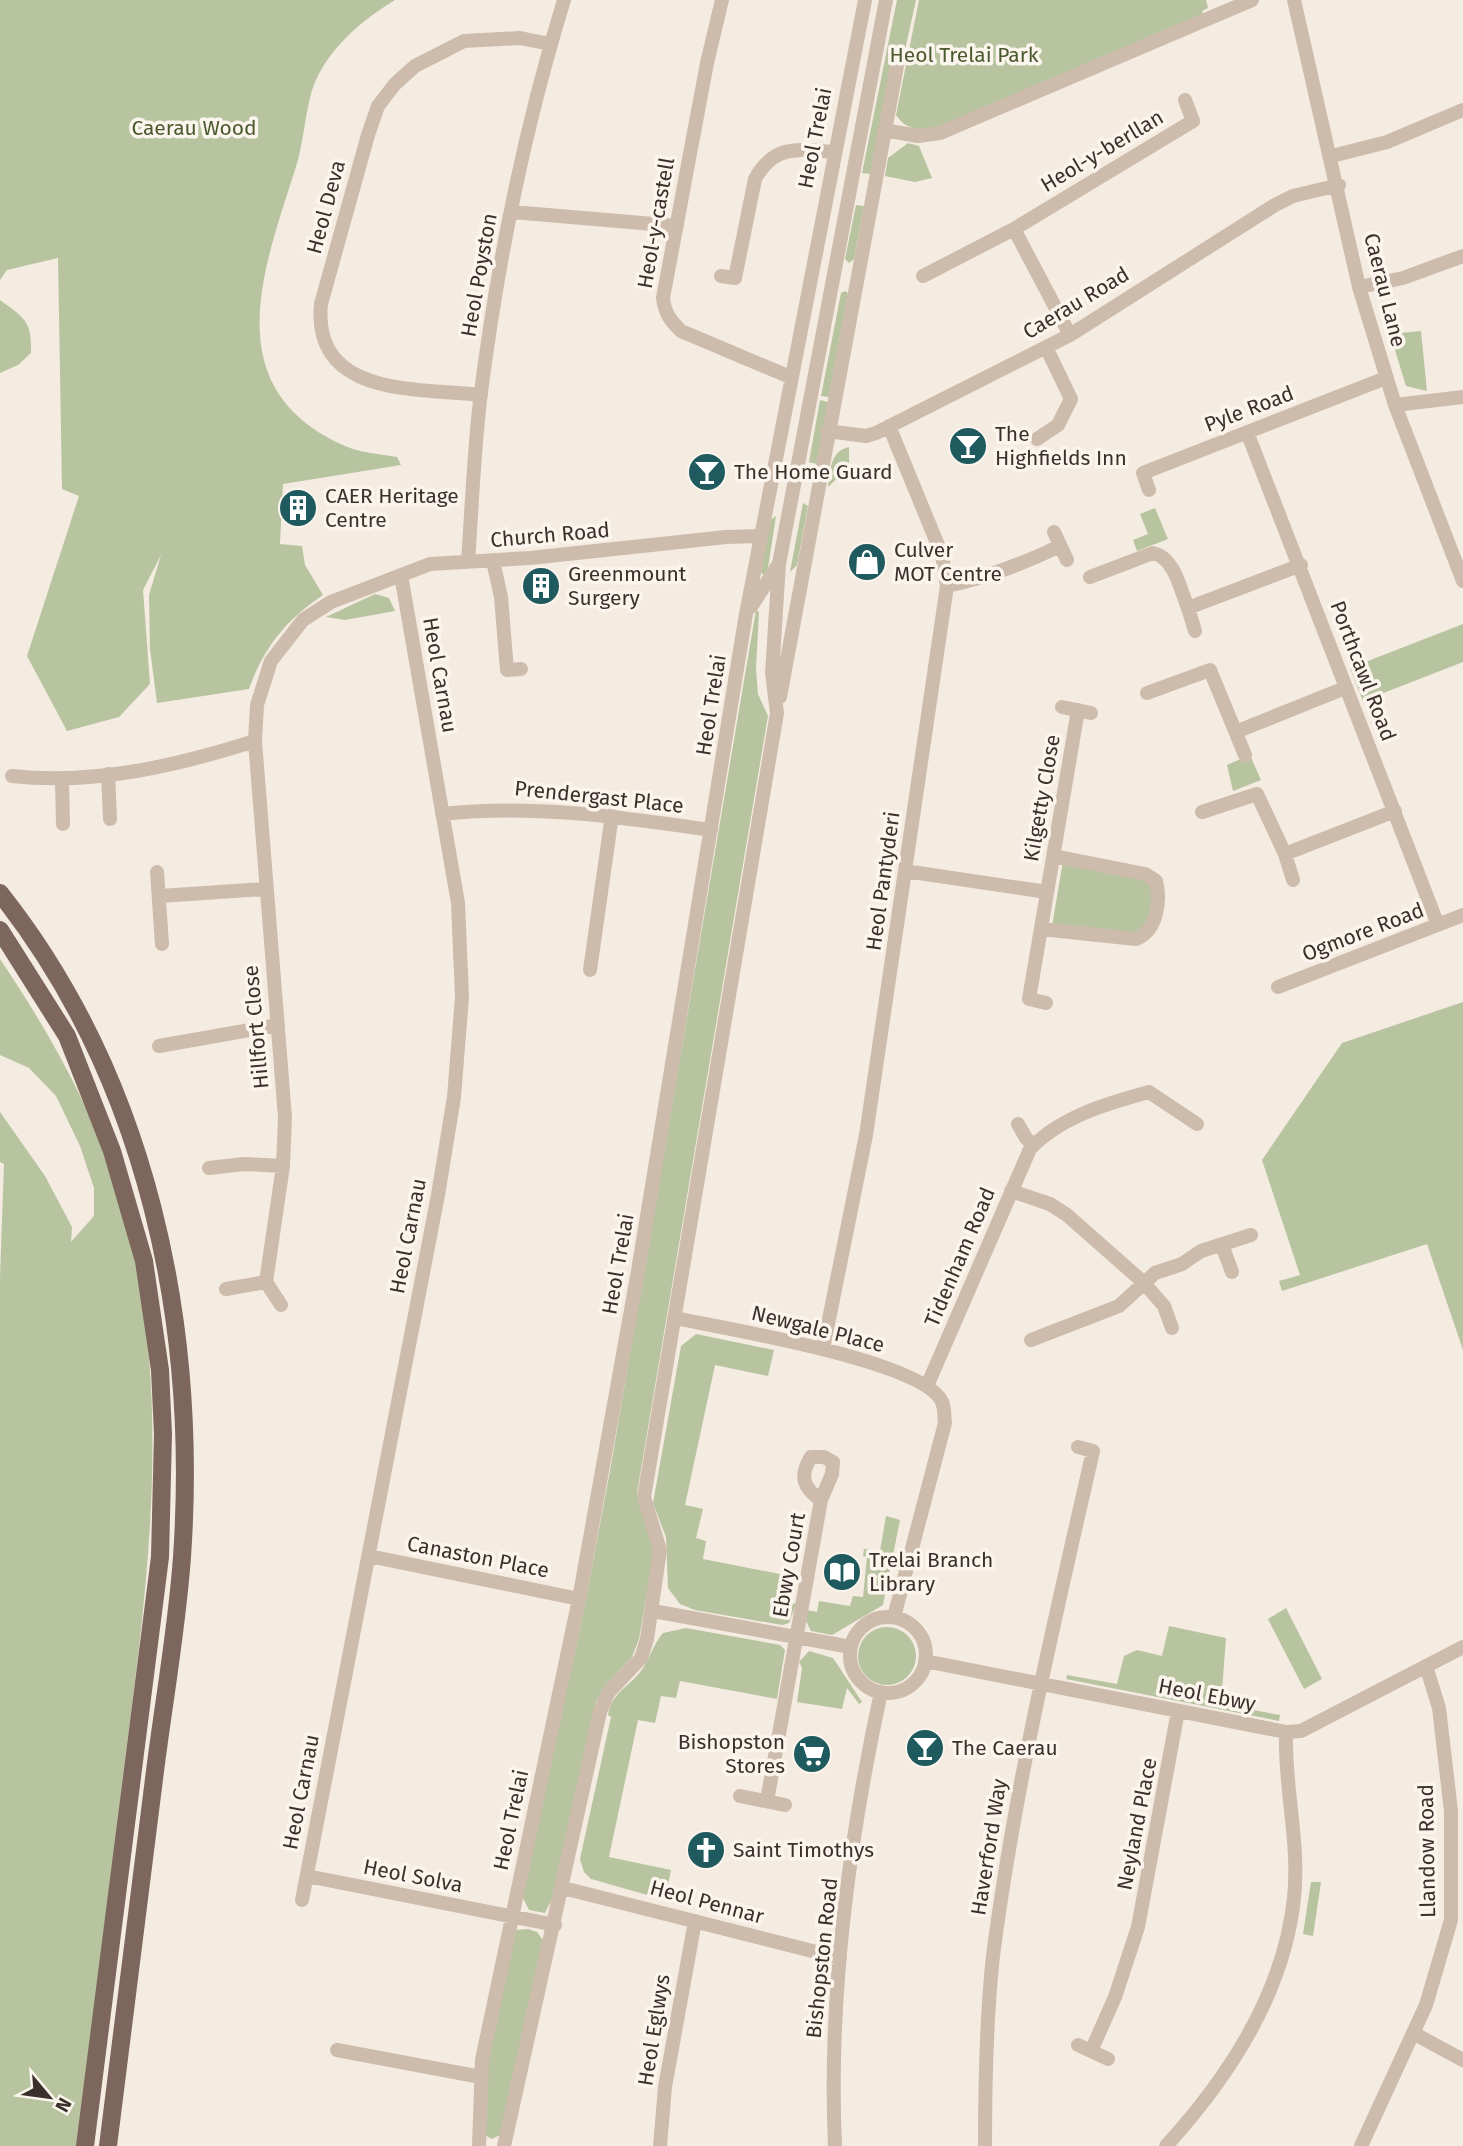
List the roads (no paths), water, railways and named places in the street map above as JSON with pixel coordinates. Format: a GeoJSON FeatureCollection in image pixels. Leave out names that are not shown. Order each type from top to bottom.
{"type":"FeatureCollection","features":[{"type":"Feature","properties":{"kind":"main road"},"geometry":{"type":"LineString","coordinates":[[0,893],[79,1014],[107,1074],[150,1196],[176,1314],[182,1368],[185,1430],[182,1558],[108,2146]]}},
{"type":"Feature","properties":{"kind":"main road"},"geometry":{"type":"LineString","coordinates":[[0,930],[67,1036],[112,1151],[144,1261],[160,1370],[163,1434],[160,1557],[85,2146]]}},
{"type":"Feature","properties":{"kind":"street","name":"Heol Poyston"},"geometry":{"type":"LineString","coordinates":[[468,562],[481,395],[512,212],[550,44],[564,0]]}},
{"type":"Feature","properties":{"kind":"street","name":"Heol-y-castell"},"geometry":{"type":"LineString","coordinates":[[722,0],[706,63],[663,298],[669,320],[681,331],[790,377]]}},
{"type":"Feature","properties":{"kind":"street","name":"Heol Trelai"},"geometry":{"type":"LineString","coordinates":[[479,2146],[481,2077],[510,1917],[579,1599],[638,1271],[746,614],[833,152],[865,0]]}},
{"type":"Feature","properties":{"kind":"street","name":"Heol Trelai"},"geometry":{"type":"LineString","coordinates":[[777,713],[772,673],[779,564],[886,0]]}},
{"type":"Feature","properties":{"kind":"street"},"geometry":{"type":"LineString","coordinates":[[884,130],[918,136],[940,133],[1252,0]]}},
{"type":"Feature","properties":{"kind":"street","name":"Caerau Lane"},"geometry":{"type":"LineString","coordinates":[[1294,0],[1339,185],[1359,287],[1395,405],[1463,581]]}},
{"type":"Feature","properties":{"kind":"street","name":"Heol Deva"},"geometry":{"type":"LineString","coordinates":[[481,395],[359,379],[332,356],[323,341],[319,324],[321,304],[368,135],[378,106],[395,84],[415,66],[464,41],[520,38],[550,44]]}},
{"type":"Feature","properties":{"kind":"street","name":"Heol Trelai"},"geometry":{"type":"LineString","coordinates":[[504,2146],[600,1712],[608,1693],[641,1658],[653,1611],[660,1550],[644,1497],[777,713],[827,431],[899,55]]}},
{"type":"Feature","properties":{"kind":"street","name":"Heol-y-berllan"},"geometry":{"type":"LineString","coordinates":[[923,276],[1014,229],[1193,121],[1185,100]]}},
{"type":"Feature","properties":{"kind":"street"},"geometry":{"type":"LineString","coordinates":[[1332,156],[1387,142],[1463,110]]}},
{"type":"Feature","properties":{"kind":"street"},"geometry":{"type":"LineString","coordinates":[[721,276],[735,278],[755,179],[766,162],[788,151],[833,152]]}},
{"type":"Feature","properties":{"kind":"street","name":"Caerau Road"},"geometry":{"type":"LineString","coordinates":[[827,431],[866,436],[889,426],[1070,335],[1275,205],[1293,196],[1339,185]]}},
{"type":"Feature","properties":{"kind":"street"},"geometry":{"type":"LineString","coordinates":[[512,212],[677,226]]}},
{"type":"Feature","properties":{"kind":"street"},"geometry":{"type":"LineString","coordinates":[[1014,229],[1070,335]]}},
{"type":"Feature","properties":{"kind":"street"},"geometry":{"type":"LineString","coordinates":[[1359,287],[1404,278],[1463,256]]}},
{"type":"Feature","properties":{"kind":"street"},"geometry":{"type":"LineString","coordinates":[[832,274],[856,278]]}},
{"type":"Feature","properties":{"kind":"street"},"geometry":{"type":"LineString","coordinates":[[1037,439],[1058,425],[1070,403],[1070,396],[1046,347]]}},
{"type":"Feature","properties":{"kind":"street","name":"Pyle Road"},"geometry":{"type":"LineString","coordinates":[[1149,490],[1143,473],[1386,378]]}},
{"type":"Feature","properties":{"kind":"street"},"geometry":{"type":"LineString","coordinates":[[1395,405],[1463,397]]}},
{"type":"Feature","properties":{"kind":"street","name":"Heol Pantyderi"},"geometry":{"type":"LineString","coordinates":[[823,1349],[866,1135],[947,586],[937,544],[889,426]]}},
{"type":"Feature","properties":{"kind":"street","name":"Porthcawl Road"},"geometry":{"type":"LineString","coordinates":[[1247,432],[1301,565],[1345,688],[1395,811],[1437,926]]}},
{"type":"Feature","properties":{"kind":"street"},"geometry":{"type":"LineString","coordinates":[[1054,532],[1067,560]]}},
{"type":"Feature","properties":{"kind":"street","name":"Church Road"},"geometry":{"type":"LineString","coordinates":[[255,741],[262,680],[283,643],[303,620],[331,602],[430,564],[602,552],[726,537],[761,536]]}},
{"type":"Feature","properties":{"kind":"street"},"geometry":{"type":"LineString","coordinates":[[947,586],[1019,566],[1060,546]]}},
{"type":"Feature","properties":{"kind":"street"},"geometry":{"type":"LineString","coordinates":[[1090,577],[1153,553],[1162,555],[1170,564],[1195,631]]}},
{"type":"Feature","properties":{"kind":"street"},"geometry":{"type":"LineString","coordinates":[[493,561],[501,597],[508,670],[521,669]]}},
{"type":"Feature","properties":{"kind":"street","name":"Heol Trelai"},"geometry":{"type":"LineString","coordinates":[[746,614],[779,564]]}},
{"type":"Feature","properties":{"kind":"street"},"geometry":{"type":"LineString","coordinates":[[1188,608],[1301,565]]}},
{"type":"Feature","properties":{"kind":"street","name":"Heol Carnau"},"geometry":{"type":"LineString","coordinates":[[302,1900],[454,1097],[462,997],[458,903],[401,575]]}},
{"type":"Feature","properties":{"kind":"street"},"geometry":{"type":"LineString","coordinates":[[1147,693],[1210,670],[1238,731],[1245,755]]}},
{"type":"Feature","properties":{"kind":"street"},"geometry":{"type":"LineString","coordinates":[[1238,731],[1345,688]]}},
{"type":"Feature","properties":{"kind":"street","name":"Kilgetty Close"},"geometry":{"type":"LineString","coordinates":[[1046,1003],[1024,998],[1041,929],[1046,892],[1084,711],[1062,707]]}},
{"type":"Feature","properties":{"kind":"street"},"geometry":{"type":"LineString","coordinates":[[12,776],[62,780],[107,774],[162,766],[255,741]]}},
{"type":"Feature","properties":{"kind":"street","name":"Hillfort Close"},"geometry":{"type":"LineString","coordinates":[[255,741],[285,1117],[284,1166],[266,1282]]}},
{"type":"Feature","properties":{"kind":"street"},"geometry":{"type":"LineString","coordinates":[[107,774],[110,819]]}},
{"type":"Feature","properties":{"kind":"street"},"geometry":{"type":"LineString","coordinates":[[62,780],[63,824]]}},
{"type":"Feature","properties":{"kind":"street"},"geometry":{"type":"LineString","coordinates":[[1202,812],[1257,794],[1285,854],[1293,880]]}},
{"type":"Feature","properties":{"kind":"street","name":"Prendergast Place"},"geometry":{"type":"LineString","coordinates":[[442,814],[491,808],[544,809],[711,830]]}},
{"type":"Feature","properties":{"kind":"street"},"geometry":{"type":"LineString","coordinates":[[1285,854],[1395,811]]}},
{"type":"Feature","properties":{"kind":"street"},"geometry":{"type":"LineString","coordinates":[[590,970],[612,816]]}},
{"type":"Feature","properties":{"kind":"street"},"geometry":{"type":"LineString","coordinates":[[1041,929],[1136,939],[1145,936],[1153,926],[1159,892],[1156,881],[1145,874],[1054,856]]}},
{"type":"Feature","properties":{"kind":"street","name":"Kilgetty Close"},"geometry":{"type":"LineString","coordinates":[[905,871],[1046,892]]}},
{"type":"Feature","properties":{"kind":"street"},"geometry":{"type":"LineString","coordinates":[[158,872],[162,944]]}},
{"type":"Feature","properties":{"kind":"street"},"geometry":{"type":"LineString","coordinates":[[160,895],[265,889]]}},
{"type":"Feature","properties":{"kind":"street","name":"Ogmore Road"},"geometry":{"type":"LineString","coordinates":[[1278,988],[1463,915]]}},
{"type":"Feature","properties":{"kind":"street"},"geometry":{"type":"LineString","coordinates":[[159,1046],[278,1026]]}},
{"type":"Feature","properties":{"kind":"street","name":"Tidenham Road"},"geometry":{"type":"LineString","coordinates":[[928,1386],[1033,1145],[1046,1133],[1073,1118],[1149,1091],[1197,1124]]}},
{"type":"Feature","properties":{"kind":"street"},"geometry":{"type":"LineString","coordinates":[[1018,1124],[1026,1139],[1033,1145]]}},
{"type":"Feature","properties":{"kind":"street"},"geometry":{"type":"LineString","coordinates":[[209,1168],[237,1170],[284,1166]]}},
{"type":"Feature","properties":{"kind":"street"},"geometry":{"type":"LineString","coordinates":[[1011,1191],[1050,1204],[1067,1215],[1143,1282],[1164,1306],[1172,1328]]}},
{"type":"Feature","properties":{"kind":"street"},"geometry":{"type":"LineString","coordinates":[[1031,1340],[1119,1306],[1143,1282],[1201,1251],[1251,1236]]}},
{"type":"Feature","properties":{"kind":"street"},"geometry":{"type":"LineString","coordinates":[[1222,1245],[1232,1272]]}},
{"type":"Feature","properties":{"kind":"street"},"geometry":{"type":"LineString","coordinates":[[226,1289],[266,1282],[281,1305]]}},
{"type":"Feature","properties":{"kind":"street","name":"Newgale Place"},"geometry":{"type":"LineString","coordinates":[[675,1318],[823,1349],[884,1366],[928,1386],[942,1401],[945,1423],[894,1617]]}},
{"type":"Feature","properties":{"kind":"street","name":"Haverford Way"},"geometry":{"type":"LineString","coordinates":[[985,2146],[986,2049],[993,1958],[1006,1867],[1040,1685],[1093,1451],[1078,1447]]}},
{"type":"Feature","properties":{"kind":"street","name":"Ebwy Court"},"geometry":{"type":"LineString","coordinates":[[767,1801],[821,1500]]}},
{"type":"Feature","properties":{"kind":"street","name":"Canaston Place"},"geometry":{"type":"LineString","coordinates":[[369,1556],[579,1599]]}},
{"type":"Feature","properties":{"kind":"street"},"geometry":{"type":"LineString","coordinates":[[653,1611],[850,1647]]}},
{"type":"Feature","properties":{"kind":"street"},"geometry":{"type":"LineString","coordinates":[[894,1617],[915,1628],[926,1649],[925,1661],[914,1682],[893,1693],[881,1692],[860,1681],[850,1659],[850,1647],[854,1636],[871,1620],[894,1617]]}},
{"type":"Feature","properties":{"kind":"street","name":"Heol Ebwy"},"geometry":{"type":"LineString","coordinates":[[925,1661],[1286,1732],[1301,1731],[1463,1647]]}},
{"type":"Feature","properties":{"kind":"street","name":"Llandow Road"},"geometry":{"type":"LineString","coordinates":[[1361,2146],[1426,2005],[1451,1920],[1451,1811],[1439,1708],[1426,1666]]}},
{"type":"Feature","properties":{"kind":"street","name":"Bishopston Road"},"geometry":{"type":"LineString","coordinates":[[835,2146],[834,2053],[840,1958],[881,1692]]}},
{"type":"Feature","properties":{"kind":"street","name":"Neyland Place"},"geometry":{"type":"LineString","coordinates":[[1108,2059],[1084,2048],[1115,1997],[1133,1943],[1178,1711]]}},
{"type":"Feature","properties":{"kind":"street"},"geometry":{"type":"LineString","coordinates":[[1166,2146],[1207,2099],[1257,2023],[1285,1944],[1294,1897],[1294,1836],[1286,1732]]}},
{"type":"Feature","properties":{"kind":"street"},"geometry":{"type":"LineString","coordinates":[[740,1796],[786,1805]]}},
{"type":"Feature","properties":{"kind":"street","name":"Heol Solva"},"geometry":{"type":"LineString","coordinates":[[307,1876],[510,1917]]}},
{"type":"Feature","properties":{"kind":"street","name":"Heol Pennar"},"geometry":{"type":"LineString","coordinates":[[563,1888],[840,1958]]}},
{"type":"Feature","properties":{"kind":"street"},"geometry":{"type":"LineString","coordinates":[[510,1917],[555,1925]]}},
{"type":"Feature","properties":{"kind":"street","name":"Heol Eglwys"},"geometry":{"type":"LineString","coordinates":[[660,2146],[665,2087],[695,1921]]}},
{"type":"Feature","properties":{"kind":"street"},"geometry":{"type":"LineString","coordinates":[[1133,1943],[1149,1948]]}},
{"type":"Feature","properties":{"kind":"street"},"geometry":{"type":"LineString","coordinates":[[1413,2033],[1463,2060]]}},
{"type":"Feature","properties":{"kind":"street"},"geometry":{"type":"LineString","coordinates":[[337,2050],[481,2077]]}},
{"type":"Feature","properties":{"kind":"place","name":"The Highfields Inn"},"geometry":{"type":"Point","coordinates":[968,446]}},
{"type":"Feature","properties":{"kind":"place","name":"The Home Guard"},"geometry":{"type":"Point","coordinates":[707,472]}},
{"type":"Feature","properties":{"kind":"place","name":"CAER Heritage Centre"},"geometry":{"type":"Point","coordinates":[298,508]}},
{"type":"Feature","properties":{"kind":"place","name":"Culver MOT Centre"},"geometry":{"type":"Point","coordinates":[867,562]}},
{"type":"Feature","properties":{"kind":"place","name":"Greenmount Surgery"},"geometry":{"type":"Point","coordinates":[541,586]}},
{"type":"Feature","properties":{"kind":"place","name":"Trelai Branch Library"},"geometry":{"type":"Point","coordinates":[842,1572]}},
{"type":"Feature","properties":{"kind":"place","name":"The Caerau"},"geometry":{"type":"Point","coordinates":[925,1748]}},
{"type":"Feature","properties":{"kind":"place","name":"Bishopston Stores"},"geometry":{"type":"Point","coordinates":[812,1754]}},
{"type":"Feature","properties":{"kind":"place","name":"Saint Timothys"},"geometry":{"type":"Point","coordinates":[706,1850]}},
{"type":"Feature","properties":{"kind":"park label","name":"Heol Trelai Park"},"geometry":{"type":"Point","coordinates":[964,55]}},
{"type":"Feature","properties":{"kind":"park label","name":"Caerau Wood"},"geometry":{"type":"Point","coordinates":[194,128]}}]}
